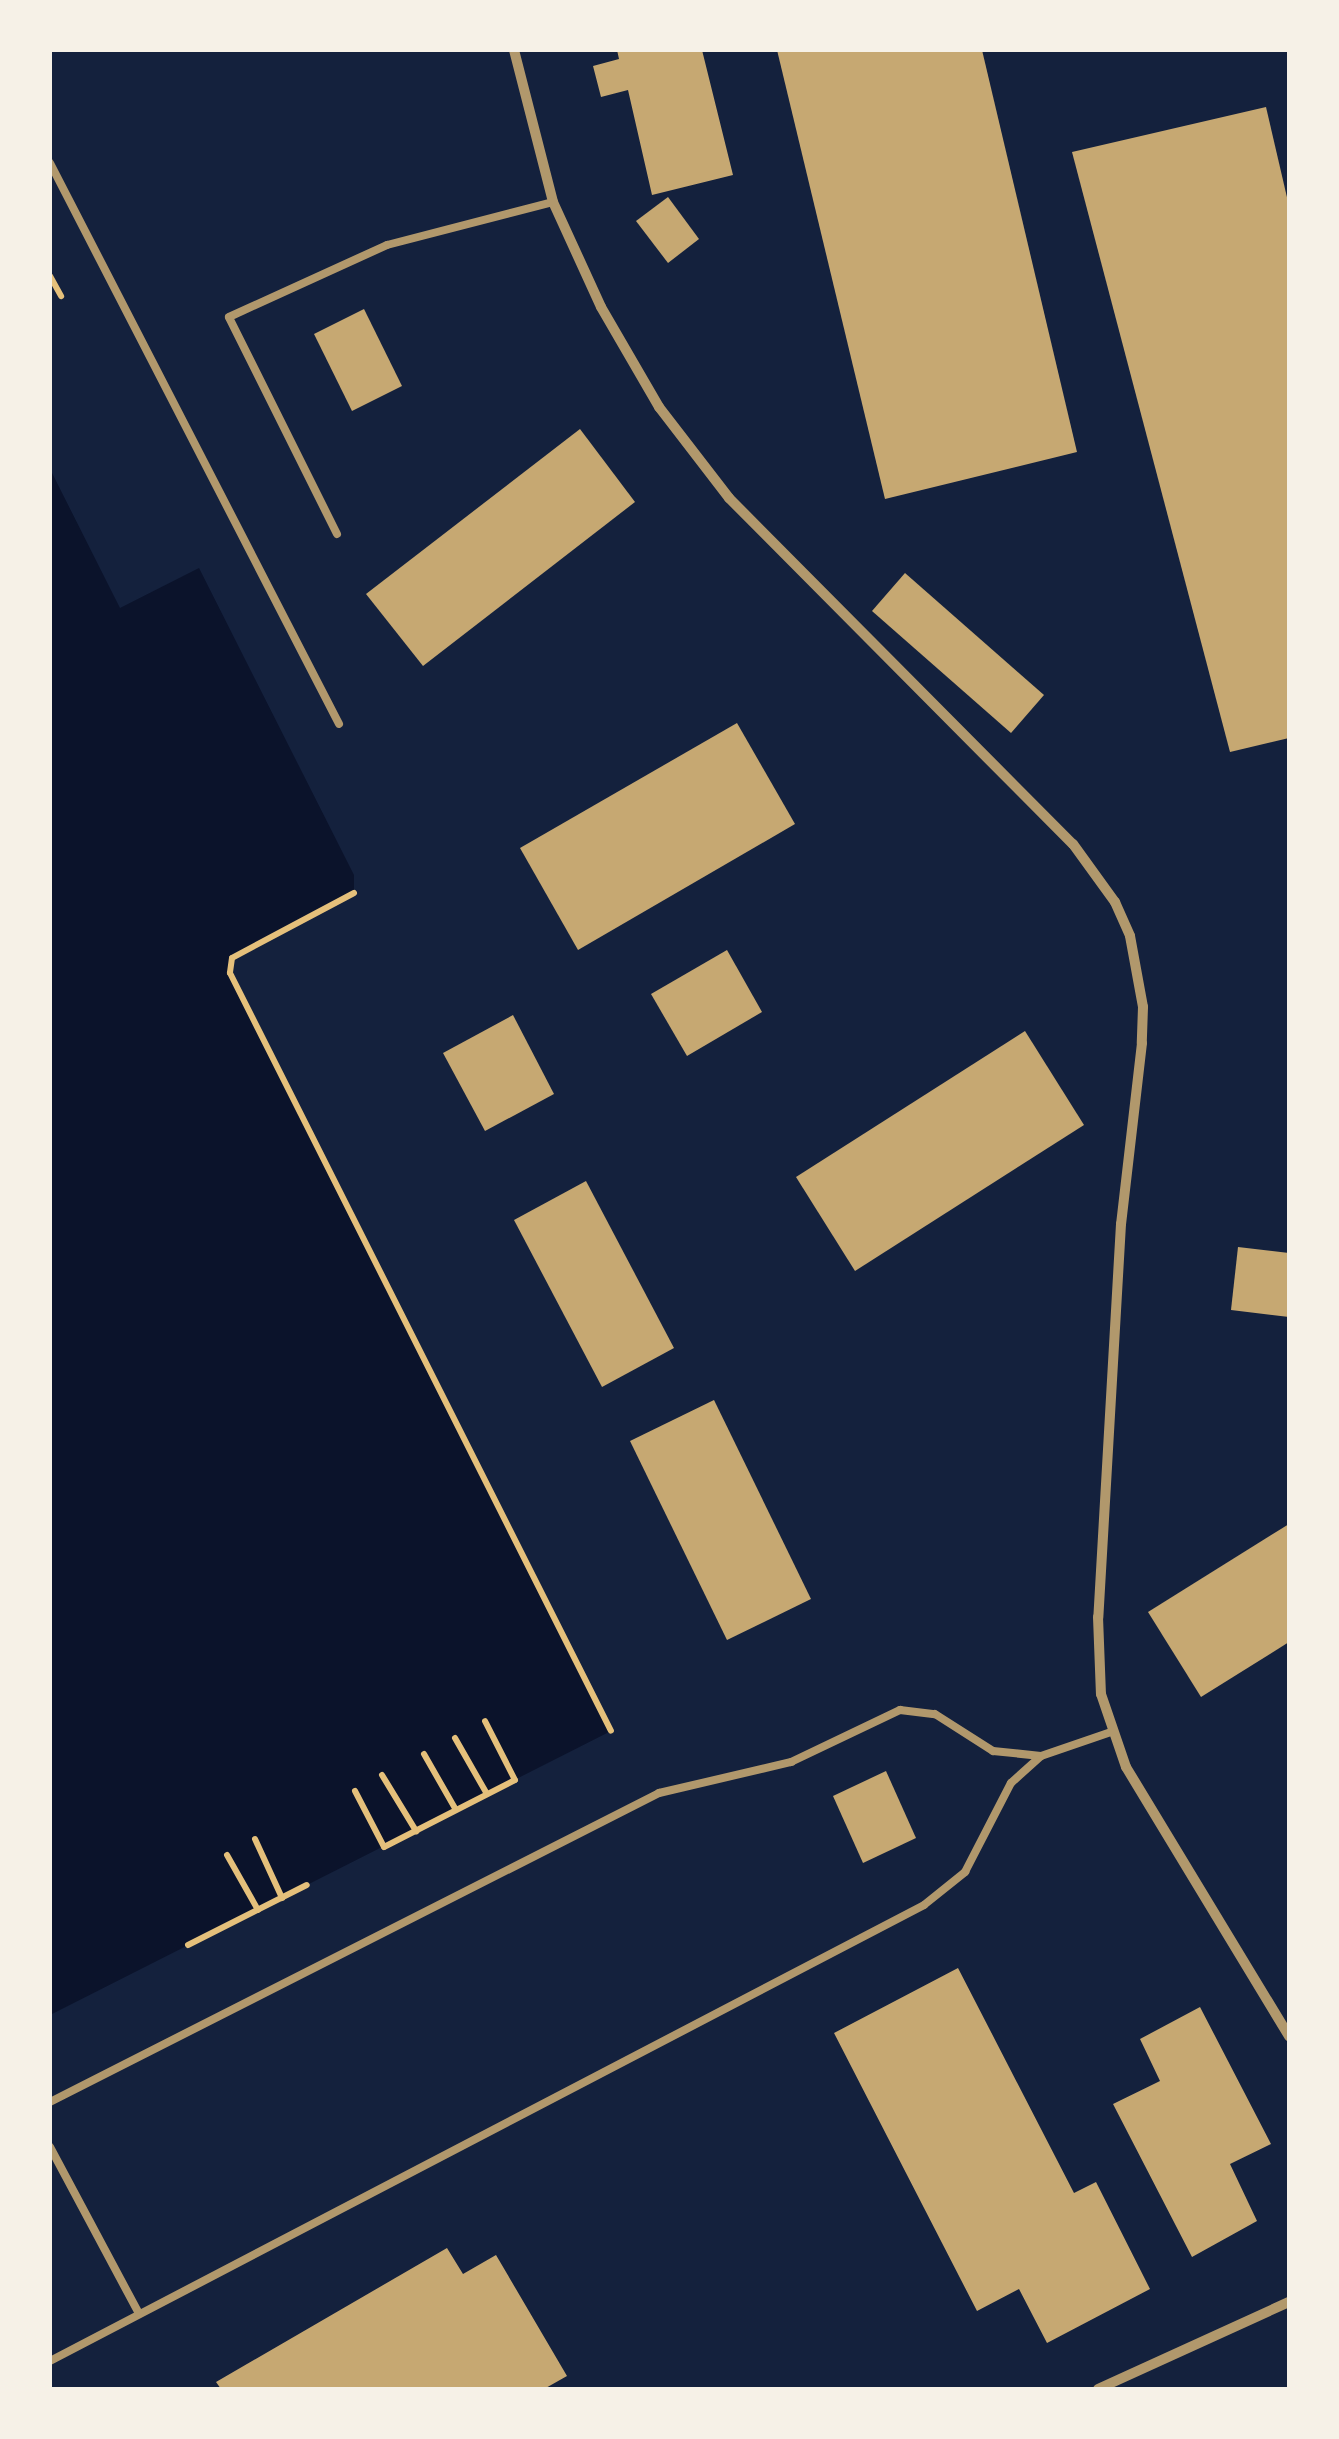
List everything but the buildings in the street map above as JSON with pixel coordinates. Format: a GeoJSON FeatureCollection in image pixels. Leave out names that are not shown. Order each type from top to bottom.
{"type":"FeatureCollection","features":[{"type":"Feature","properties":{"kind":"street"},"geometry":{"type":"LineString","coordinates":[[514,50],[553,202],[601,307],[659,406],[729,498],[1073,844],[1106,887],[1130,936],[1144,1007],[1121,1224],[1096,1656],[1110,1732],[1289,2036]]}},
{"type":"Feature","properties":{"kind":"street"},"geometry":{"type":"LineString","coordinates":[[1098,2389],[1289,2302]]}},
{"type":"Feature","properties":{"kind":"lane"},"geometry":{"type":"LineString","coordinates":[[50,163],[338,724]]}},
{"type":"Feature","properties":{"kind":"lane"},"geometry":{"type":"LineString","coordinates":[[337,534],[229,316],[387,245],[553,202]]}},
{"type":"Feature","properties":{"kind":"lane"},"geometry":{"type":"LineString","coordinates":[[50,2102],[660,1793],[791,1762],[900,1710],[936,1714],[993,1751],[1040,1756]]}},
{"type":"Feature","properties":{"kind":"lane"},"geometry":{"type":"LineString","coordinates":[[50,2361],[939,1896],[975,1857],[1011,1783],[1040,1756],[1110,1732]]}},
{"type":"Feature","properties":{"kind":"lane"},"geometry":{"type":"LineString","coordinates":[[50,2147],[140,2314]]}},
{"type":"Feature","properties":{"kind":"path"},"geometry":{"type":"LineString","coordinates":[[50,276],[60,296]]}},
{"type":"Feature","properties":{"kind":"path"},"geometry":{"type":"LineString","coordinates":[[354,894],[232,958],[230,972],[612,1732]]}},
{"type":"Feature","properties":{"kind":"path"},"geometry":{"type":"LineString","coordinates":[[355,1791],[384,1847],[515,1780],[484,1721]]}},
{"type":"Feature","properties":{"kind":"path"},"geometry":{"type":"LineString","coordinates":[[455,1738],[486,1794]]}},
{"type":"Feature","properties":{"kind":"path"},"geometry":{"type":"LineString","coordinates":[[424,1754],[456,1810]]}},
{"type":"Feature","properties":{"kind":"path"},"geometry":{"type":"LineString","coordinates":[[382,1776],[416,1830]]}},
{"type":"Feature","properties":{"kind":"path"},"geometry":{"type":"LineString","coordinates":[[255,1840],[282,1898]]}},
{"type":"Feature","properties":{"kind":"path"},"geometry":{"type":"LineString","coordinates":[[227,1855],[258,1910]]}},
{"type":"Feature","properties":{"kind":"path"},"geometry":{"type":"LineString","coordinates":[[188,1945],[307,1885]]}},
{"type":"Feature","properties":{"kind":"water"},"geometry":{"type":"Polygon","coordinates":[[[50,469],[120,608],[199,568],[354,875],[354,893],[232,958],[230,973],[611,1731],[50,2015],[50,469]]]}}]}
